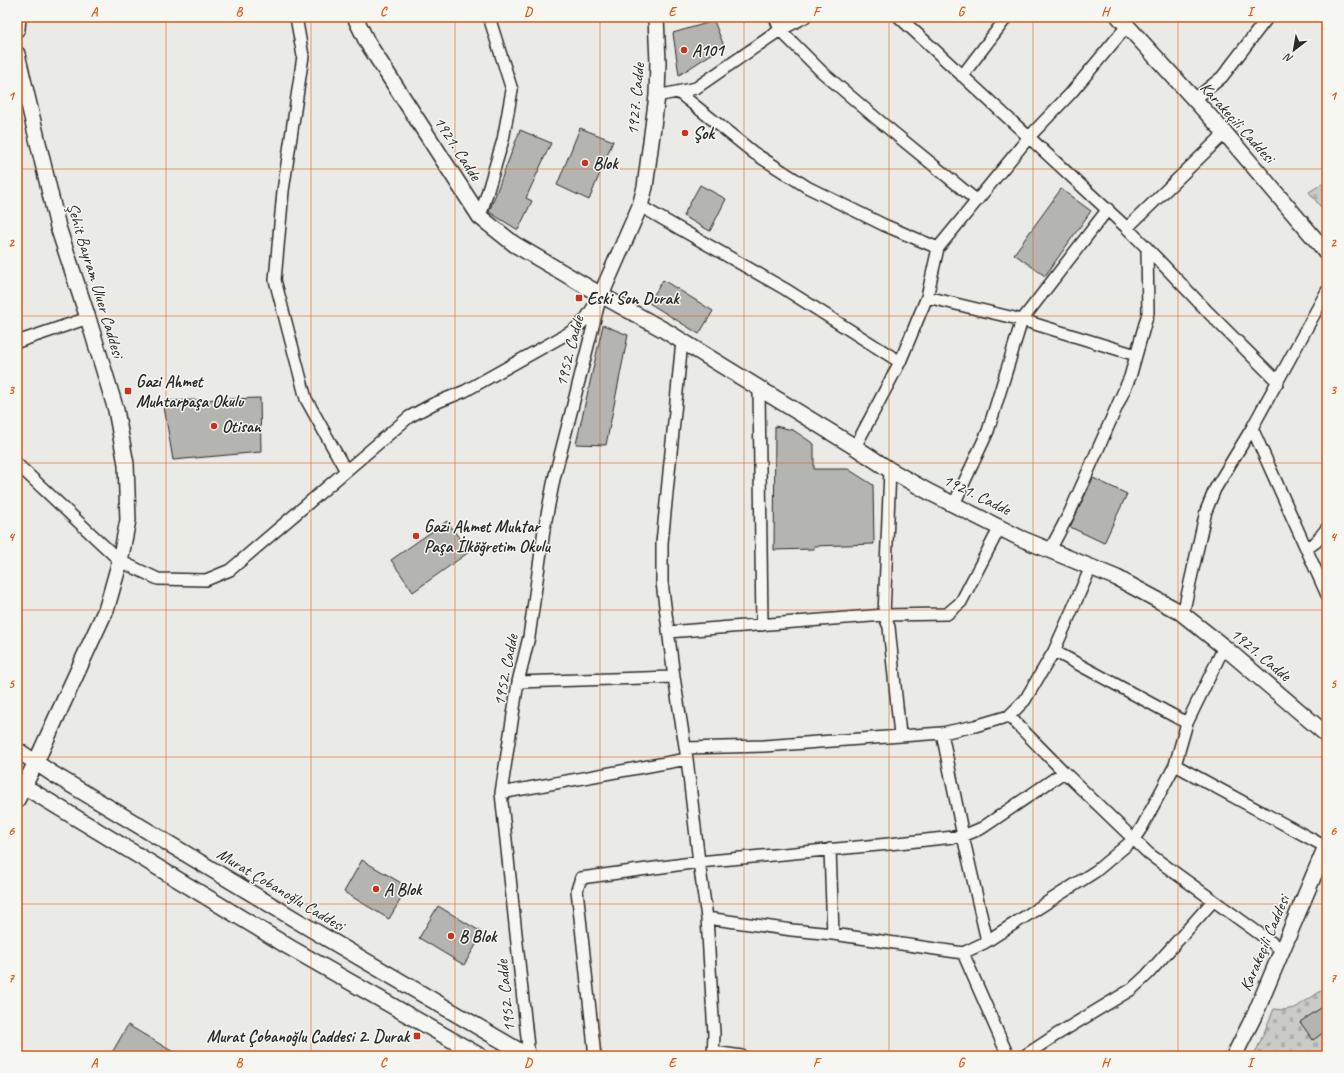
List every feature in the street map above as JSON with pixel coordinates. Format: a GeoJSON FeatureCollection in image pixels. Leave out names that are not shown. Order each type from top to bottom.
{"type":"FeatureCollection","features":[{"type":"Feature","properties":{"kind":"main road"},"geometry":{"type":"LineString","coordinates":[[17,29],[18,17]]}},
{"type":"Feature","properties":{"kind":"main road","name":"1921. Cadde"},"geometry":{"type":"LineString","coordinates":[[355,17],[367,42],[480,217],[514,244],[682,341],[890,470],[1020,538],[1117,578],[1183,614],[1327,735]]}},
{"type":"Feature","properties":{"kind":"main road","name":"1927. Cadde"},"geometry":{"type":"LineString","coordinates":[[601,295],[640,206],[645,187],[657,96],[658,62],[656,17]]}},
{"type":"Feature","properties":{"kind":"main road","name":"Karakeçili Caddesi"},"geometry":{"type":"LineString","coordinates":[[1123,22],[1225,133],[1327,254]]}},
{"type":"Feature","properties":{"kind":"main road","name":"Şehit Bayram Uluer Caddesi"},"geometry":{"type":"LineString","coordinates":[[17,54],[58,227],[116,410],[126,464],[128,520],[120,561],[107,607],[36,762],[21,785],[17,800]]}},
{"type":"Feature","properties":{"kind":"main road","name":"Murat Çobanoğlu Caddesi"},"geometry":{"type":"LineString","coordinates":[[17,750],[53,774],[311,929],[528,1056]]}},
{"type":"Feature","properties":{"kind":"main road"},"geometry":{"type":"LineString","coordinates":[[21,785],[289,947],[480,1056]]}},
{"type":"Feature","properties":{"kind":"main road","name":"Karakeçili Caddesi"},"geometry":{"type":"LineString","coordinates":[[1233,1055],[1256,1012],[1326,845]]}},
{"type":"Feature","properties":{"kind":"street"},"geometry":{"type":"LineString","coordinates":[[296,17],[302,56],[283,191],[275,280],[306,399],[346,471]]}},
{"type":"Feature","properties":{"kind":"street"},"geometry":{"type":"LineString","coordinates":[[480,217],[503,140],[512,90],[489,17]]}},
{"type":"Feature","properties":{"kind":"street"},"geometry":{"type":"LineString","coordinates":[[775,17],[780,30],[822,72],[976,200]]}},
{"type":"Feature","properties":{"kind":"street"},"geometry":{"type":"LineString","coordinates":[[657,96],[696,88],[780,30],[805,17]]}},
{"type":"Feature","properties":{"kind":"street"},"geometry":{"type":"LineString","coordinates":[[899,17],[1108,209],[1278,382]]}},
{"type":"Feature","properties":{"kind":"street"},"geometry":{"type":"LineString","coordinates":[[962,76],[1007,17]]}},
{"type":"Feature","properties":{"kind":"street"},"geometry":{"type":"LineString","coordinates":[[1194,100],[1222,77],[1268,17]]}},
{"type":"Feature","properties":{"kind":"street"},"geometry":{"type":"LineString","coordinates":[[855,447],[900,362],[927,298],[938,248],[1029,137],[1070,93],[1123,22]]}},
{"type":"Feature","properties":{"kind":"street"},"geometry":{"type":"LineString","coordinates":[[678,92],[754,153],[807,187],[884,225],[938,248]]}},
{"type":"Feature","properties":{"kind":"street"},"geometry":{"type":"LineString","coordinates":[[1127,228],[1225,133]]}},
{"type":"Feature","properties":{"kind":"street"},"geometry":{"type":"LineString","coordinates":[[640,206],[785,289],[900,362]]}},
{"type":"Feature","properties":{"kind":"street"},"geometry":{"type":"LineString","coordinates":[[954,504],[988,431],[1022,320],[1108,209]]}},
{"type":"Feature","properties":{"kind":"street"},"geometry":{"type":"LineString","coordinates":[[1050,550],[1070,512],[1126,384],[1136,355],[1148,313],[1147,248]]}},
{"type":"Feature","properties":{"kind":"street"},"geometry":{"type":"LineString","coordinates":[[1183,614],[1206,511],[1215,489],[1252,428],[1278,382],[1296,345],[1327,291]]}},
{"type":"Feature","properties":{"kind":"street"},"geometry":{"type":"LineString","coordinates":[[17,464],[120,561],[158,579],[206,580],[230,570],[409,417],[433,404],[465,390],[574,330],[585,320],[601,295]]}},
{"type":"Feature","properties":{"kind":"street","name":"1952. Cadde"},"geometry":{"type":"LineString","coordinates":[[528,1056],[501,793],[518,682],[529,637],[544,530],[554,479],[601,295]]}},
{"type":"Feature","properties":{"kind":"street"},"geometry":{"type":"LineString","coordinates":[[927,298],[1022,320],[1136,355]]}},
{"type":"Feature","properties":{"kind":"street"},"geometry":{"type":"LineString","coordinates":[[17,342],[88,318]]}},
{"type":"Feature","properties":{"kind":"street"},"geometry":{"type":"LineString","coordinates":[[682,341],[662,543],[662,582],[707,918],[714,1034],[713,1054],[742,1056]]}},
{"type":"Feature","properties":{"kind":"street"},"geometry":{"type":"LineString","coordinates":[[759,389],[762,625]]}},
{"type":"Feature","properties":{"kind":"street"},"geometry":{"type":"LineString","coordinates":[[1252,428],[1327,595]]}},
{"type":"Feature","properties":{"kind":"street"},"geometry":{"type":"LineString","coordinates":[[890,470],[884,615],[889,627],[900,735]]}},
{"type":"Feature","properties":{"kind":"street"},"geometry":{"type":"LineString","coordinates":[[668,632],[884,615],[947,614],[961,602],[1000,527]]}},
{"type":"Feature","properties":{"kind":"street"},"geometry":{"type":"LineString","coordinates":[[1306,549],[1316,542],[1327,528]]}},
{"type":"Feature","properties":{"kind":"street"},"geometry":{"type":"LineString","coordinates":[[501,793],[686,753],[942,732],[975,726],[1009,716],[1025,700],[1054,651],[1091,567]]}},
{"type":"Feature","properties":{"kind":"street"},"geometry":{"type":"LineString","coordinates":[[707,918],[833,934],[963,953],[987,941],[1096,872],[1134,839],[1175,765],[1187,723],[1224,647]]}},
{"type":"Feature","properties":{"kind":"street"},"geometry":{"type":"LineString","coordinates":[[1054,651],[1187,723]]}},
{"type":"Feature","properties":{"kind":"street"},"geometry":{"type":"LineString","coordinates":[[518,682],[674,677]]}},
{"type":"Feature","properties":{"kind":"street"},"geometry":{"type":"LineString","coordinates":[[1009,716],[1064,772],[1149,854],[1282,950]]}},
{"type":"Feature","properties":{"kind":"street"},"geometry":{"type":"LineString","coordinates":[[942,732],[963,836],[987,941]]}},
{"type":"Feature","properties":{"kind":"street"},"geometry":{"type":"LineString","coordinates":[[1175,765],[1326,845]]}},
{"type":"Feature","properties":{"kind":"street"},"geometry":{"type":"LineString","coordinates":[[595,1056],[577,890],[581,878],[699,862],[963,836],[982,828],[1064,772]]}},
{"type":"Feature","properties":{"kind":"street"},"geometry":{"type":"LineString","coordinates":[[830,849],[833,934]]}},
{"type":"Feature","properties":{"kind":"street"},"geometry":{"type":"LineString","coordinates":[[1024,1056],[1132,989],[1147,975],[1213,900]]}},
{"type":"Feature","properties":{"kind":"street"},"geometry":{"type":"LineString","coordinates":[[963,953],[1008,1056]]}},
{"type":"Feature","properties":{"kind":"green space"},"geometry":{"type":"Polygon","coordinates":[[[1327,181],[1327,215],[1309,192],[1327,181]]]}},
{"type":"Feature","properties":{"kind":"green space"},"geometry":{"type":"Polygon","coordinates":[[[1327,987],[1327,1056],[1254,1056],[1274,1009],[1283,1010],[1295,1008],[1327,987]]]}},
{"type":"Feature","properties":{"kind":"building"},"geometry":{"type":"Polygon","coordinates":[[[714,21],[724,46],[679,75],[673,33],[714,21]]]}},
{"type":"Feature","properties":{"kind":"building","name":"Blok"},"geometry":{"type":"Polygon","coordinates":[[[580,128],[613,141],[589,200],[557,185],[580,128]]]}},
{"type":"Feature","properties":{"kind":"building"},"geometry":{"type":"Polygon","coordinates":[[[520,130],[551,143],[526,198],[532,201],[518,230],[489,212],[520,130]]]}},
{"type":"Feature","properties":{"kind":"building"},"geometry":{"type":"Polygon","coordinates":[[[700,185],[726,199],[710,231],[683,216],[700,185]]]}},
{"type":"Feature","properties":{"kind":"building"},"geometry":{"type":"Polygon","coordinates":[[[1061,189],[1091,211],[1045,276],[1014,254],[1061,189]]]}},
{"type":"Feature","properties":{"kind":"building"},"geometry":{"type":"Polygon","coordinates":[[[663,280],[713,311],[699,334],[649,303],[663,280]]]}},
{"type":"Feature","properties":{"kind":"building"},"geometry":{"type":"Polygon","coordinates":[[[603,325],[628,335],[606,445],[576,444],[603,325]]]}},
{"type":"Feature","properties":{"kind":"building","name":"Otisan"},"geometry":{"type":"Polygon","coordinates":[[[260,398],[261,452],[173,460],[163,401],[260,398]]]}},
{"type":"Feature","properties":{"kind":"building"},"geometry":{"type":"Polygon","coordinates":[[[775,426],[793,430],[814,444],[814,469],[848,469],[873,485],[874,544],[814,546],[814,549],[774,550],[775,426]]]}},
{"type":"Feature","properties":{"kind":"building"},"geometry":{"type":"Polygon","coordinates":[[[1093,478],[1127,494],[1104,543],[1070,527],[1093,478]]]}},
{"type":"Feature","properties":{"kind":"building"},"geometry":{"type":"Polygon","coordinates":[[[447,521],[469,552],[413,592],[391,560],[447,521]]]}},
{"type":"Feature","properties":{"kind":"building","name":"A Blok"},"geometry":{"type":"Polygon","coordinates":[[[362,860],[408,887],[389,919],[344,892],[362,860]]]}},
{"type":"Feature","properties":{"kind":"building","name":"B Blok"},"geometry":{"type":"Polygon","coordinates":[[[438,906],[483,933],[464,965],[419,938],[438,906]]]}},
{"type":"Feature","properties":{"kind":"building"},"geometry":{"type":"Polygon","coordinates":[[[1327,1004],[1327,1030],[1313,1040],[1300,1022],[1327,1004]]]}},
{"type":"Feature","properties":{"kind":"building"},"geometry":{"type":"Polygon","coordinates":[[[128,1025],[180,1056],[110,1056],[128,1025]]]}},
{"type":"Feature","properties":{"kind":"place","name":"A101"},"geometry":{"type":"Point","coordinates":[684,50]}},
{"type":"Feature","properties":{"kind":"place","name":"Şok"},"geometry":{"type":"Point","coordinates":[685,133]}},
{"type":"Feature","properties":{"kind":"place","name":"Blok"},"geometry":{"type":"Point","coordinates":[585,163]}},
{"type":"Feature","properties":{"kind":"place","name":"Eski Son Durak"},"geometry":{"type":"Point","coordinates":[579,298]}},
{"type":"Feature","properties":{"kind":"place","name":"Gazi Ahmet Muhtarpaşa Okulu"},"geometry":{"type":"Point","coordinates":[128,391]}},
{"type":"Feature","properties":{"kind":"place","name":"Otisan"},"geometry":{"type":"Point","coordinates":[214,426]}},
{"type":"Feature","properties":{"kind":"place","name":"Gazi Ahmet Muhtar Paşa İlköğretim Okulu"},"geometry":{"type":"Point","coordinates":[416,536]}},
{"type":"Feature","properties":{"kind":"place","name":"A Blok"},"geometry":{"type":"Point","coordinates":[376,889]}},
{"type":"Feature","properties":{"kind":"place","name":"B Blok"},"geometry":{"type":"Point","coordinates":[451,936]}},
{"type":"Feature","properties":{"kind":"place","name":"Murat Çobanoğlu Caddesi 2. Durak"},"geometry":{"type":"Point","coordinates":[417,1036]}}]}
